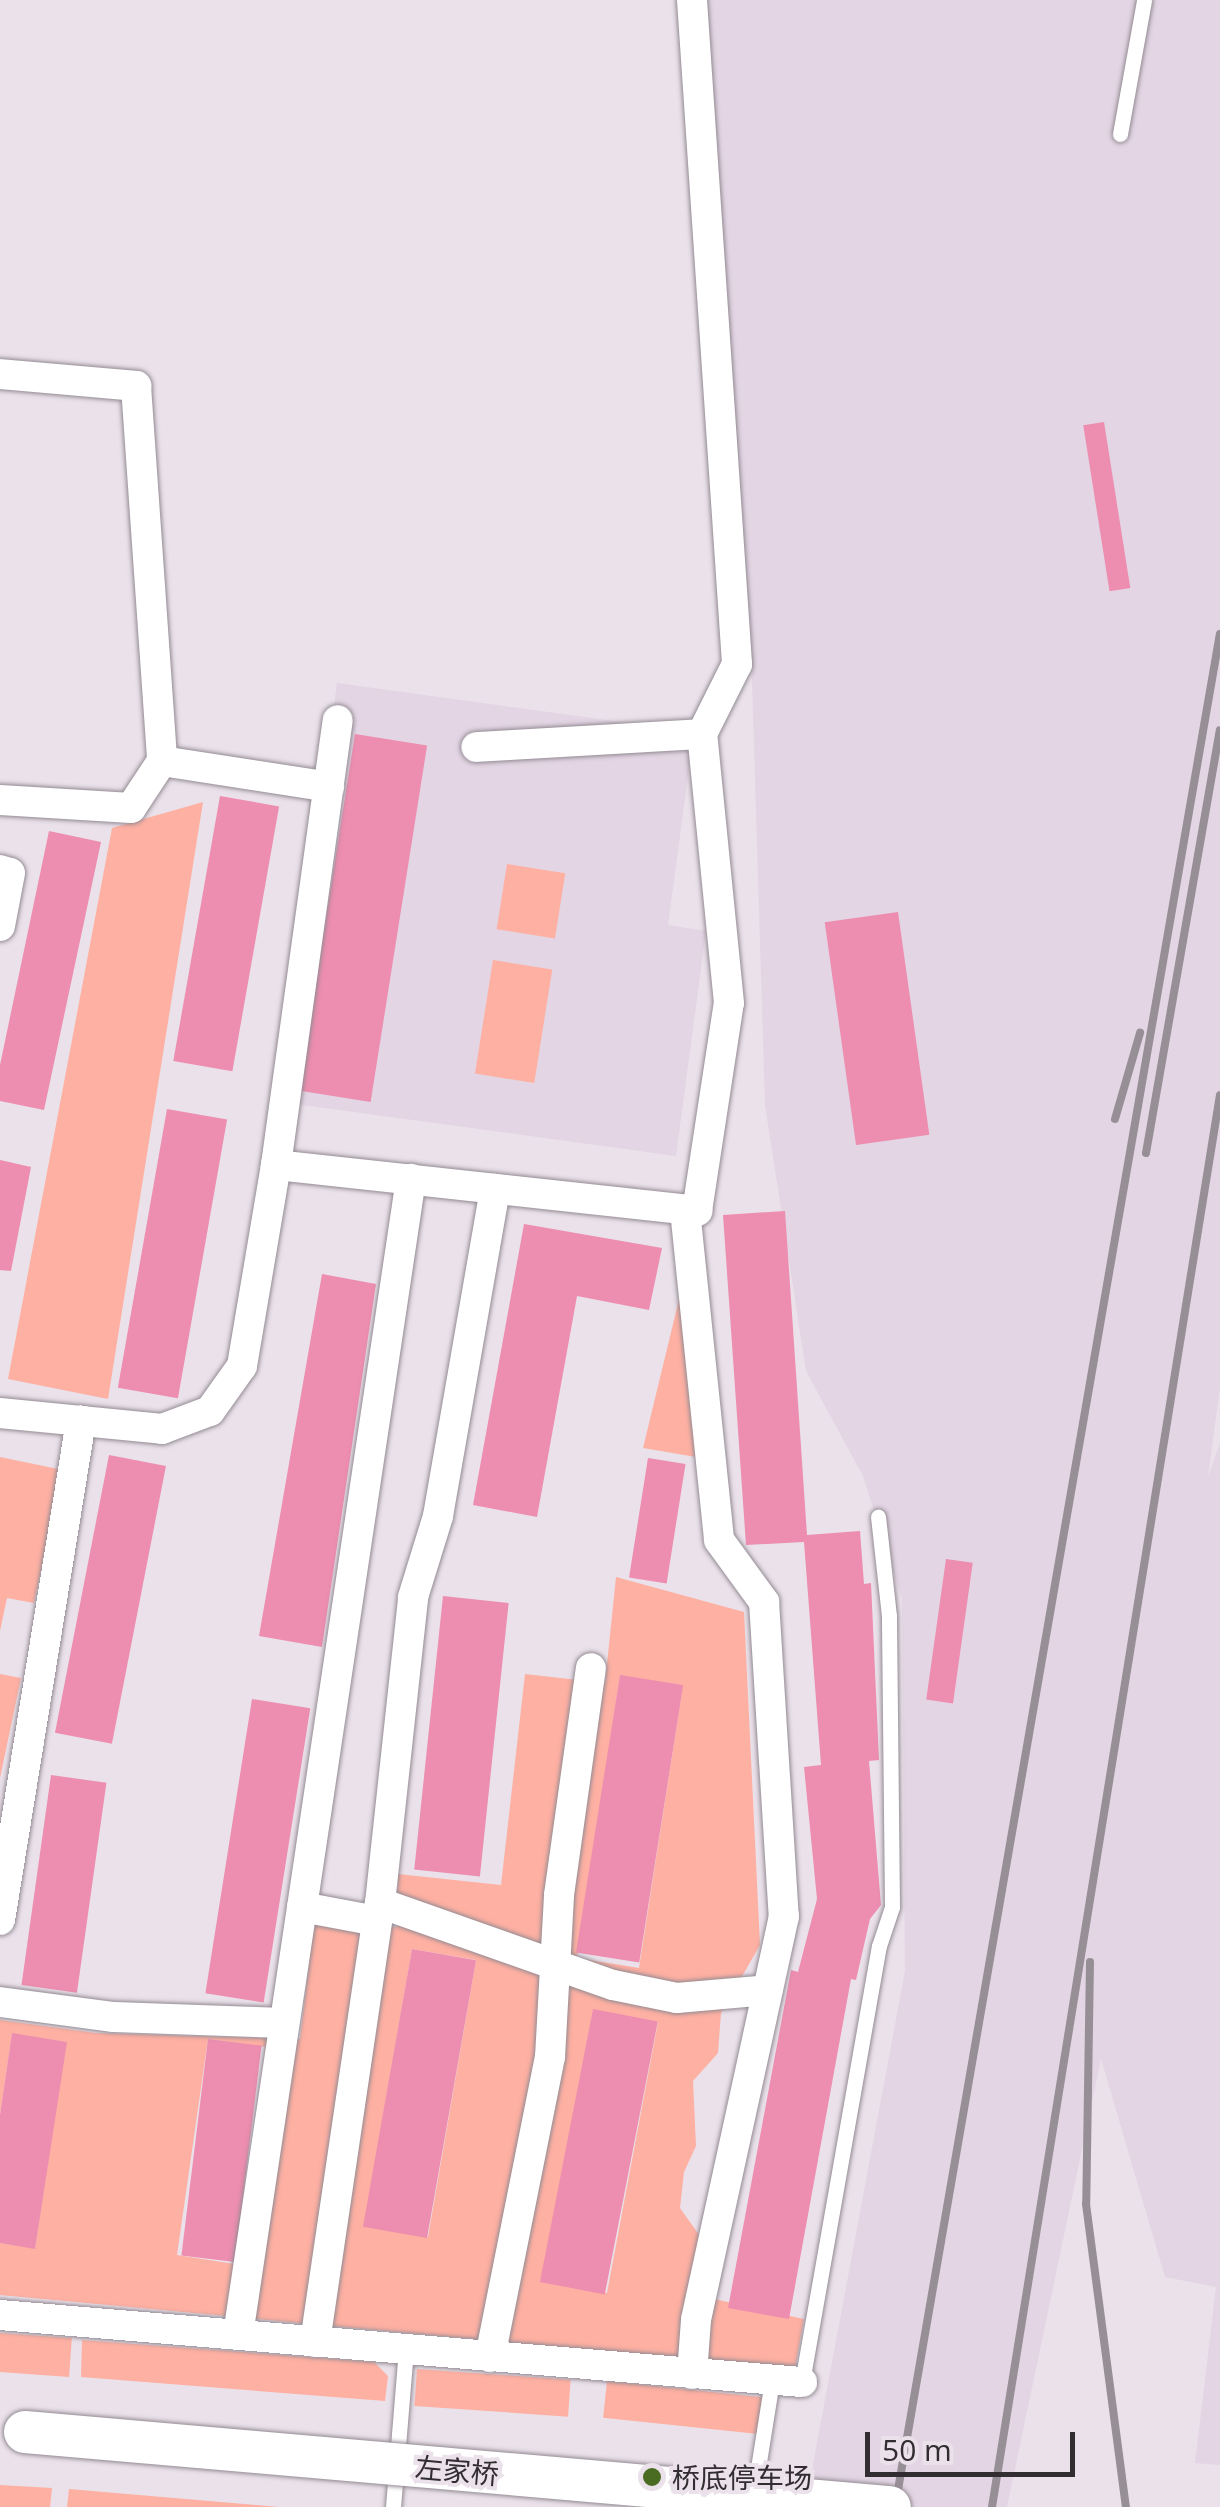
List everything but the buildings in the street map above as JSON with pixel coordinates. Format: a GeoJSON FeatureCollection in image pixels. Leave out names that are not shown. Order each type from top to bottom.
{"type":"FeatureCollection","features":[{"type":"Feature","properties":{"kind":"main road","name":"左家桥"},"geometry":{"type":"LineString","coordinates":[[25,2432],[890,2507]]}},
{"type":"Feature","properties":{"kind":"street"},"geometry":{"type":"LineString","coordinates":[[276,1164],[697,1211],[729,1003],[702,734],[736,664],[692,0]]}},
{"type":"Feature","properties":{"kind":"street"},"geometry":{"type":"LineString","coordinates":[[0,374],[136,386],[162,762],[131,808],[0,800]]}},
{"type":"Feature","properties":{"kind":"street"},"geometry":{"type":"LineString","coordinates":[[0,1413],[162,1429],[210,1411],[242,1366],[276,1164],[338,720]]}},
{"type":"Feature","properties":{"kind":"street"},"geometry":{"type":"LineString","coordinates":[[476,747],[702,734]]}},
{"type":"Feature","properties":{"kind":"street"},"geometry":{"type":"LineString","coordinates":[[162,762],[329,787]]}},
{"type":"Feature","properties":{"kind":"street"},"geometry":{"type":"LineString","coordinates":[[0,870],[10,873],[0,926]]}},
{"type":"Feature","properties":{"kind":"street"},"geometry":{"type":"LineString","coordinates":[[238,2335],[410,1180]]}},
{"type":"Feature","properties":{"kind":"street"},"geometry":{"type":"LineString","coordinates":[[314,2342],[379,1912],[413,1597],[438,1516],[494,1188]]}},
{"type":"Feature","properties":{"kind":"street"},"geometry":{"type":"LineString","coordinates":[[685,1210],[719,1540],[764,1602],[784,1916],[696,2320],[692,2374]]}},
{"type":"Feature","properties":{"kind":"street"},"geometry":{"type":"LineString","coordinates":[[0,1920],[9,1804],[81,1421]]}},
{"type":"Feature","properties":{"kind":"street"},"geometry":{"type":"LineString","coordinates":[[490,2357],[550,2058],[555,1966],[591,1668]]}},
{"type":"Feature","properties":{"kind":"street"},"geometry":{"type":"LineString","coordinates":[[302,1907],[379,1912],[555,1966],[678,1998],[768,1990]]}},
{"type":"Feature","properties":{"kind":"street"},"geometry":{"type":"LineString","coordinates":[[0,2002],[114,2016],[284,2023]]}},
{"type":"Feature","properties":{"kind":"street"},"geometry":{"type":"LineString","coordinates":[[0,2315],[787,2381]]}},
{"type":"Feature","properties":{"kind":"lane"},"geometry":{"type":"LineString","coordinates":[[1120,134],[1144,0]]}},
{"type":"Feature","properties":{"kind":"lane"},"geometry":{"type":"LineString","coordinates":[[752,2507],[787,2381],[880,1946],[892,1907],[889,1616],[878,1517]]}},
{"type":"Feature","properties":{"kind":"lane"},"geometry":{"type":"LineString","coordinates":[[393,2507],[406,2350]]}},
{"type":"Feature","properties":{"kind":"shaded area"},"geometry":{"type":"Polygon","coordinates":[[[702,0],[1220,0],[1220,1388],[1208,1477],[1220,1443],[1220,2465],[1195,2463],[1216,2287],[1165,2277],[1101,2059],[1007,2507],[805,2507],[905,1971],[902,1599],[863,1476],[806,1371],[765,1105],[752,681],[702,0]]]}},
{"type":"Feature","properties":{"kind":"shaded area"},"geometry":{"type":"Polygon","coordinates":[[[337,683],[694,732],[668,925],[706,931],[676,1156],[280,1102],[337,683]]]}},
{"type":"Feature","properties":{"kind":"shaded area"},"geometry":{"type":"Polygon","coordinates":[[[203,802],[108,1399],[8,1379],[112,828],[203,802]]]}},
{"type":"Feature","properties":{"kind":"shaded area"},"geometry":{"type":"Polygon","coordinates":[[[507,864],[565,873],[555,938],[497,929],[507,864]]]}},
{"type":"Feature","properties":{"kind":"shaded area"},"geometry":{"type":"Polygon","coordinates":[[[493,960],[552,969],[534,1083],[475,1074],[493,960]]]}},
{"type":"Feature","properties":{"kind":"shaded area"},"geometry":{"type":"Polygon","coordinates":[[[682,1287],[696,1457],[643,1448],[682,1287]]]}},
{"type":"Feature","properties":{"kind":"shaded area"},"geometry":{"type":"Polygon","coordinates":[[[0,1457],[63,1470],[34,1603],[7,1598],[0,1631],[0,1457]]]}},
{"type":"Feature","properties":{"kind":"shaded area"},"geometry":{"type":"Polygon","coordinates":[[[616,1577],[744,1612],[760,1945],[721,2013],[718,2053],[693,2081],[696,2146],[684,2172],[680,2208],[700,2236],[696,2295],[804,2319],[795,2369],[0,2295],[0,2243],[35,2248],[66,2042],[12,2034],[0,2115],[0,2020],[96,2033],[300,2039],[314,1922],[397,1927],[398,1874],[501,1885],[525,1674],[605,1683],[616,1577]],[[620,1676],[577,1958],[639,1968],[683,1685],[620,1676]],[[412,1949],[364,2226],[428,2237],[476,1960],[412,1949]],[[593,2010],[542,2281],[607,2293],[658,2022],[593,2010]],[[208,2039],[177,2255],[235,2264],[266,2047],[208,2039]]]}},
{"type":"Feature","properties":{"kind":"shaded area"},"geometry":{"type":"Polygon","coordinates":[[[0,1674],[21,1678],[0,1778],[0,1674]]]}},
{"type":"Feature","properties":{"kind":"shaded area"},"geometry":{"type":"Polygon","coordinates":[[[0,2333],[72,2338],[69,2377],[0,2372],[0,2333]]]}},
{"type":"Feature","properties":{"kind":"shaded area"},"geometry":{"type":"Polygon","coordinates":[[[82,2340],[374,2362],[388,2376],[385,2401],[81,2377],[82,2340]]]}},
{"type":"Feature","properties":{"kind":"shaded area"},"geometry":{"type":"Polygon","coordinates":[[[417,2369],[571,2380],[568,2417],[414,2406],[417,2369]]]}},
{"type":"Feature","properties":{"kind":"shaded area"},"geometry":{"type":"Polygon","coordinates":[[[607,2381],[762,2397],[758,2434],[603,2418],[607,2381]]]}},
{"type":"Feature","properties":{"kind":"shaded area"},"geometry":{"type":"Polygon","coordinates":[[[0,2485],[52,2488],[50,2507],[0,2507],[0,2485]]]}},
{"type":"Feature","properties":{"kind":"shaded area"},"geometry":{"type":"Polygon","coordinates":[[[69,2489],[279,2507],[67,2507],[69,2489]]]}},
{"type":"Feature","properties":{"kind":"railway"},"geometry":{"type":"LineString","coordinates":[[895,2507],[1220,634]]}},
{"type":"Feature","properties":{"kind":"railway"},"geometry":{"type":"LineString","coordinates":[[1146,1153],[1220,730]]}},
{"type":"Feature","properties":{"kind":"railway"},"geometry":{"type":"LineString","coordinates":[[1115,1119],[1140,1033]]}},
{"type":"Feature","properties":{"kind":"railway"},"geometry":{"type":"LineString","coordinates":[[992,2507],[1220,1095]]}},
{"type":"Feature","properties":{"kind":"railway"},"geometry":{"type":"LineString","coordinates":[[1090,1962],[1086,2204],[1126,2507]]}},
{"type":"Feature","properties":{"kind":"place","name":"桥底停车场"},"geometry":{"type":"Point","coordinates":[652,2477]}}]}
